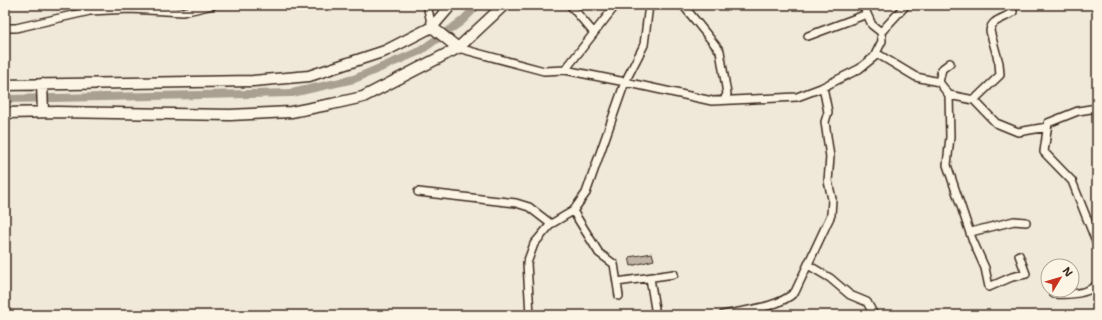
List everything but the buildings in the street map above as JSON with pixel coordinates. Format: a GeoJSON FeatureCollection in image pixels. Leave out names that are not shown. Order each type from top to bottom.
{"type":"FeatureCollection","features":[{"type":"Feature","properties":{"kind":"street"},"geometry":{"type":"LineString","coordinates":[[5,28],[16,28],[90,11],[130,9],[183,12],[213,5]]}},
{"type":"Feature","properties":{"kind":"street"},"geometry":{"type":"LineString","coordinates":[[427,5],[435,29],[454,45],[544,71],[565,70],[712,101],[797,97],[824,87],[859,69],[874,57],[882,42],[881,32],[872,25],[863,5]]}},
{"type":"Feature","properties":{"kind":"street"},"geometry":{"type":"LineString","coordinates":[[5,85],[42,88],[253,81],[310,76],[385,51],[435,29],[451,5]]}},
{"type":"Feature","properties":{"kind":"street"},"geometry":{"type":"LineString","coordinates":[[5,113],[43,108],[230,115],[291,112],[363,97],[454,45],[504,5]]}},
{"type":"Feature","properties":{"kind":"street"},"geometry":{"type":"LineString","coordinates":[[570,5],[594,32]]}},
{"type":"Feature","properties":{"kind":"street"},"geometry":{"type":"LineString","coordinates":[[565,70],[616,5]]}},
{"type":"Feature","properties":{"kind":"street"},"geometry":{"type":"LineString","coordinates":[[530,315],[527,264],[534,244],[551,224],[573,211],[586,193],[625,82],[644,45],[649,5]]}},
{"type":"Feature","properties":{"kind":"street"},"geometry":{"type":"LineString","coordinates":[[683,5],[720,51],[727,94],[724,100]]}},
{"type":"Feature","properties":{"kind":"street"},"geometry":{"type":"LineString","coordinates":[[881,32],[906,5]]}},
{"type":"Feature","properties":{"kind":"street"},"geometry":{"type":"LineString","coordinates":[[974,100],[1000,75],[999,63],[990,27],[996,21],[1013,12],[1012,5]]}},
{"type":"Feature","properties":{"kind":"street"},"geometry":{"type":"LineString","coordinates":[[808,36],[867,14]]}},
{"type":"Feature","properties":{"kind":"street"},"geometry":{"type":"LineString","coordinates":[[876,53],[916,77],[939,82],[949,95],[950,137],[947,166],[985,268],[989,286],[1026,274],[1019,255]]}},
{"type":"Feature","properties":{"kind":"street"},"geometry":{"type":"LineString","coordinates":[[939,82],[942,69],[950,63]]}},
{"type":"Feature","properties":{"kind":"street"},"geometry":{"type":"LineString","coordinates":[[723,315],[769,305],[790,297],[795,292],[826,228],[831,215],[832,198],[828,181],[830,157],[826,122],[828,112],[824,87]]}},
{"type":"Feature","properties":{"kind":"street"},"geometry":{"type":"LineString","coordinates":[[42,88],[43,108]]}},
{"type":"Feature","properties":{"kind":"street"},"geometry":{"type":"LineString","coordinates":[[949,95],[974,100],[996,123],[1018,132],[1047,127]]}},
{"type":"Feature","properties":{"kind":"street"},"geometry":{"type":"LineString","coordinates":[[1097,108],[1078,111],[1048,123],[1044,152],[1072,181],[1097,244]]}},
{"type":"Feature","properties":{"kind":"street"},"geometry":{"type":"LineString","coordinates":[[418,192],[516,203],[529,207],[551,224]]}},
{"type":"Feature","properties":{"kind":"street"},"geometry":{"type":"LineString","coordinates":[[573,211],[598,253],[614,264],[619,296]]}},
{"type":"Feature","properties":{"kind":"street"},"geometry":{"type":"LineString","coordinates":[[971,232],[1014,221],[1026,222]]}},
{"type":"Feature","properties":{"kind":"street"},"geometry":{"type":"LineString","coordinates":[[808,265],[830,278],[850,295],[867,302],[874,315]]}},
{"type":"Feature","properties":{"kind":"street"},"geometry":{"type":"LineString","coordinates":[[617,282],[674,274]]}},
{"type":"Feature","properties":{"kind":"street"},"geometry":{"type":"LineString","coordinates":[[650,278],[656,315]]}},
{"type":"Feature","properties":{"kind":"street"},"geometry":{"type":"LineString","coordinates":[[1080,292],[1092,289],[1097,285]]}},
{"type":"Feature","properties":{"kind":"waterway"},"geometry":{"type":"LineString","coordinates":[[5,99],[292,93],[354,79],[420,51],[462,21],[478,5]]}}]}
